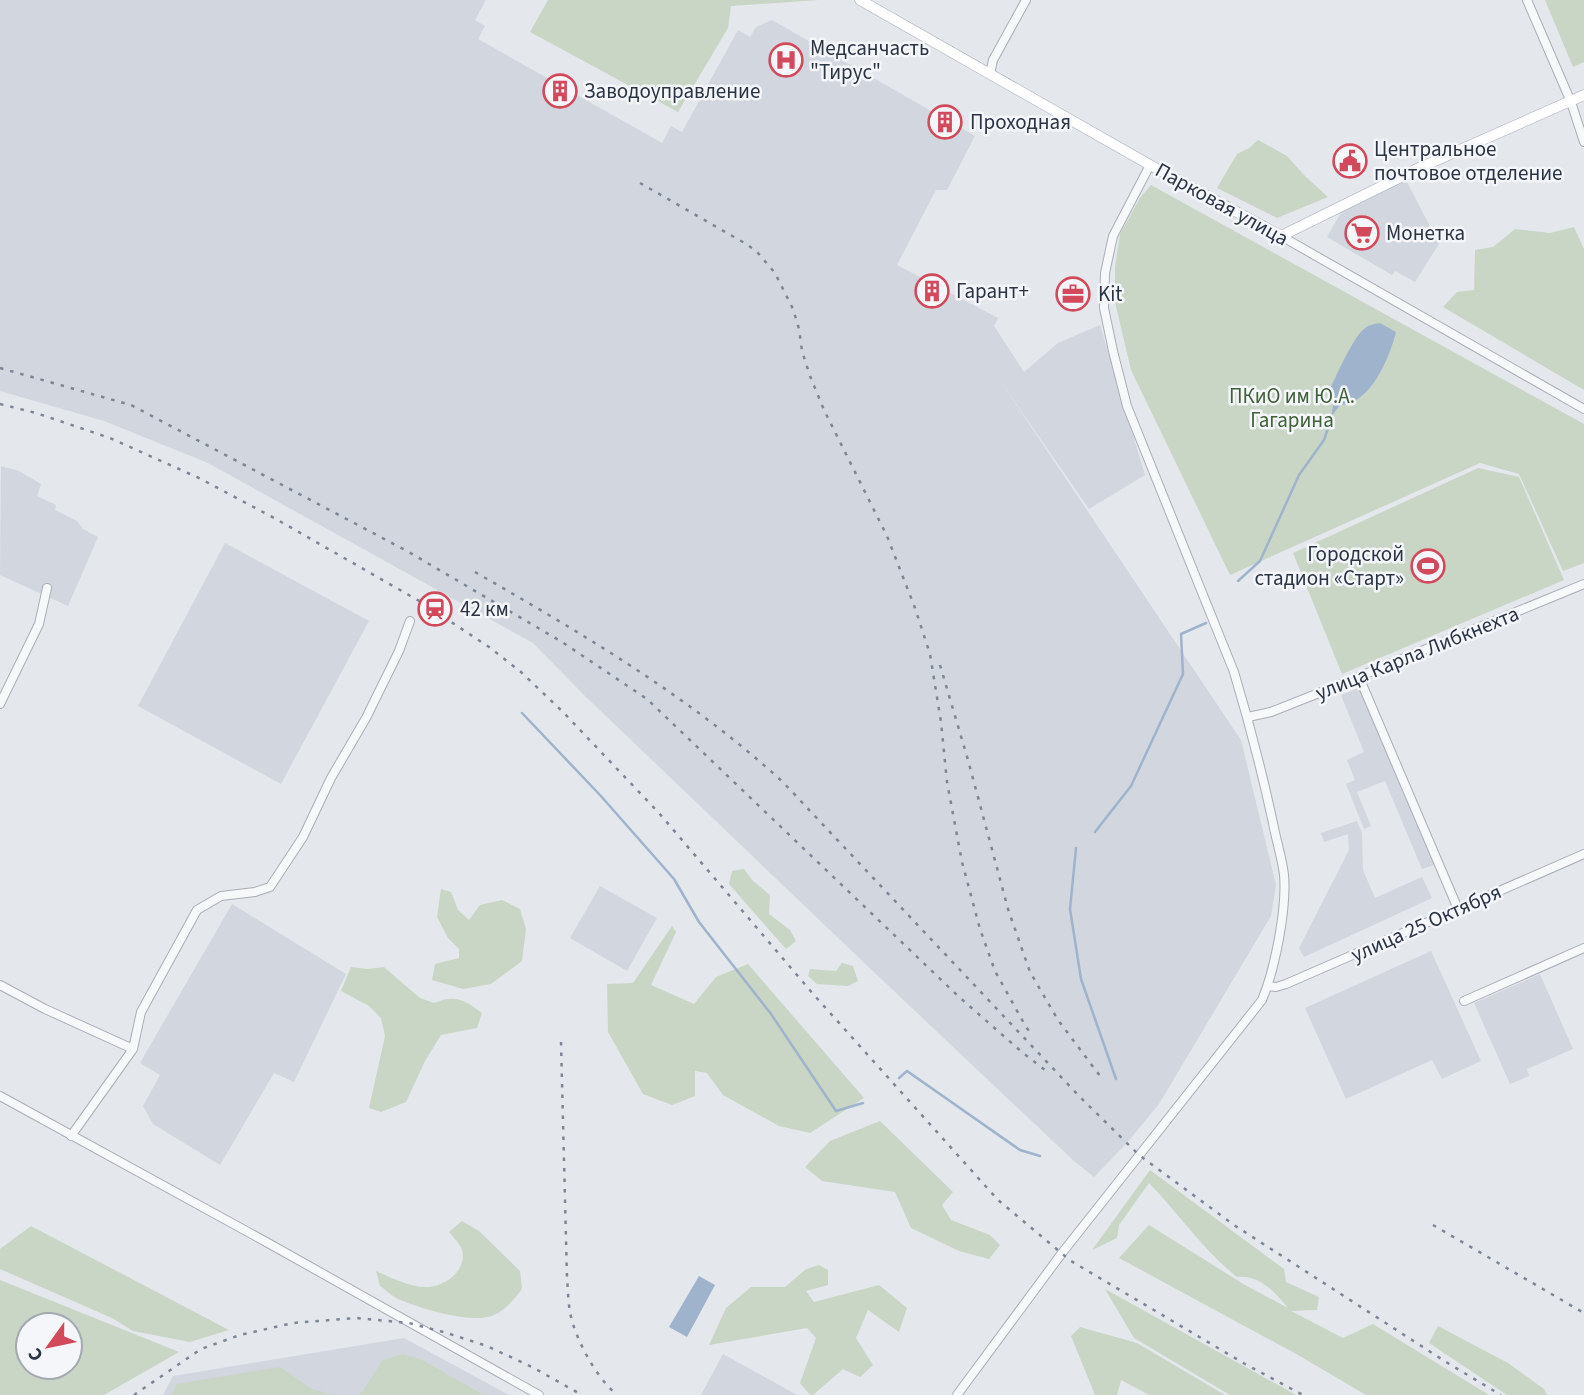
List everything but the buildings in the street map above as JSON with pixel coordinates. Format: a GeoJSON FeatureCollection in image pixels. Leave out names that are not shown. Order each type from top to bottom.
{"type":"FeatureCollection","features":[{"type":"Feature","properties":{"kind":"main road","name":"Парковая улица"},"geometry":{"type":"LineString","coordinates":[[860,0],[1282,236]]}},
{"type":"Feature","properties":{"kind":"main road"},"geometry":{"type":"LineString","coordinates":[[1282,236],[1429,163],[1584,95]]}},
{"type":"Feature","properties":{"kind":"street"},"geometry":{"type":"LineString","coordinates":[[990,74],[993,60],[1026,0]]}},
{"type":"Feature","properties":{"kind":"street"},"geometry":{"type":"LineString","coordinates":[[1527,0],[1571,102],[1584,142]]}},
{"type":"Feature","properties":{"kind":"street"},"geometry":{"type":"LineString","coordinates":[[957,1395],[1062,1254],[1262,1000],[1268,986],[1284,909],[1284,875],[1248,717],[1234,673],[1127,406],[1104,308],[1105,273],[1113,236],[1150,164]]}},
{"type":"Feature","properties":{"kind":"street","name":"Парковая улица"},"geometry":{"type":"LineString","coordinates":[[1282,236],[1584,409]]}},
{"type":"Feature","properties":{"kind":"street","name":"улица Карла Либкнехта"},"geometry":{"type":"LineString","coordinates":[[1248,717],[1271,712],[1584,584]]}},
{"type":"Feature","properties":{"kind":"street"},"geometry":{"type":"LineString","coordinates":[[0,704],[38,625],[47,588]]}},
{"type":"Feature","properties":{"kind":"street"},"geometry":{"type":"LineString","coordinates":[[71,1136],[133,1049],[141,1012],[197,911],[221,896],[255,892],[270,887],[303,837],[331,778],[366,718],[399,651],[410,621]]}},
{"type":"Feature","properties":{"kind":"street"},"geometry":{"type":"LineString","coordinates":[[1359,677],[1458,909]]}},
{"type":"Feature","properties":{"kind":"street","name":"улица 25 Октября"},"geometry":{"type":"LineString","coordinates":[[1268,986],[1286,984],[1584,854]]}},
{"type":"Feature","properties":{"kind":"street"},"geometry":{"type":"LineString","coordinates":[[1464,1001],[1584,948]]}},
{"type":"Feature","properties":{"kind":"street"},"geometry":{"type":"LineString","coordinates":[[0,985],[45,1009],[133,1049]]}},
{"type":"Feature","properties":{"kind":"street"},"geometry":{"type":"LineString","coordinates":[[0,1096],[539,1395]]}},
{"type":"Feature","properties":{"kind":"shaded area"},"geometry":{"type":"Polygon","coordinates":[[[0,0],[486,0],[475,20],[485,26],[478,39],[662,143],[671,126],[682,132],[738,30],[750,37],[756,27],[772,20],[975,136],[947,190],[936,190],[897,265],[998,318],[994,326],[1024,372],[1058,343],[1100,325],[1145,475],[1089,509],[999,379],[1241,740],[1276,885],[1271,916],[1159,1104],[1094,1177],[877,975],[533,643],[208,463],[104,421],[0,391],[0,0]]]}},
{"type":"Feature","properties":{"kind":"shaded area"},"geometry":{"type":"Polygon","coordinates":[[[1406,180],[1439,244],[1415,282],[1395,271],[1392,275],[1327,237],[1343,209],[1406,180]]]}},
{"type":"Feature","properties":{"kind":"shaded area"},"geometry":{"type":"Polygon","coordinates":[[[1,466],[19,471],[41,484],[37,496],[56,505],[55,510],[77,521],[83,529],[98,537],[68,606],[0,575],[1,466]]]}},
{"type":"Feature","properties":{"kind":"shaded area"},"geometry":{"type":"Polygon","coordinates":[[[225,543],[369,621],[281,784],[138,706],[225,543]]]}},
{"type":"Feature","properties":{"kind":"shaded area"},"geometry":{"type":"Polygon","coordinates":[[[1361,687],[1434,865],[1422,869],[1385,781],[1357,792],[1371,826],[1364,829],[1346,784],[1355,780],[1347,760],[1364,752],[1341,695],[1361,687]]]}},
{"type":"Feature","properties":{"kind":"shaded area"},"geometry":{"type":"Polygon","coordinates":[[[1357,821],[1362,833],[1363,870],[1375,898],[1422,877],[1432,898],[1304,957],[1299,948],[1349,850],[1348,834],[1324,842],[1321,833],[1357,821]]]}},
{"type":"Feature","properties":{"kind":"shaded area"},"geometry":{"type":"Polygon","coordinates":[[[600,886],[657,918],[627,971],[570,938],[600,886]]]}},
{"type":"Feature","properties":{"kind":"shaded area"},"geometry":{"type":"Polygon","coordinates":[[[232,904],[346,974],[294,1082],[274,1073],[220,1165],[153,1124],[143,1106],[160,1075],[140,1063],[232,904]]]}},
{"type":"Feature","properties":{"kind":"shaded area"},"geometry":{"type":"Polygon","coordinates":[[[1431,951],[1481,1061],[1442,1079],[1432,1060],[1346,1099],[1305,1008],[1431,951]]]}},
{"type":"Feature","properties":{"kind":"shaded area"},"geometry":{"type":"Polygon","coordinates":[[[1540,974],[1573,1049],[1527,1069],[1529,1076],[1510,1084],[1474,1003],[1540,974]]]}},
{"type":"Feature","properties":{"kind":"shaded area"},"geometry":{"type":"Polygon","coordinates":[[[404,1338],[509,1395],[163,1395],[173,1376],[404,1338]]]}},
{"type":"Feature","properties":{"kind":"shaded area"},"geometry":{"type":"Polygon","coordinates":[[[723,1354],[797,1395],[701,1395],[723,1354]]]}},
{"type":"Feature","properties":{"kind":"green space"},"geometry":{"type":"Polygon","coordinates":[[[548,0],[819,0],[731,6],[728,28],[678,112],[530,32],[548,0]]]}},
{"type":"Feature","properties":{"kind":"green space"},"geometry":{"type":"Polygon","coordinates":[[[1545,0],[1584,0],[1584,62],[1573,67],[1545,0]]]}},
{"type":"Feature","properties":{"kind":"green space"},"geometry":{"type":"Polygon","coordinates":[[[1258,140],[1287,156],[1328,197],[1277,218],[1217,188],[1237,154],[1258,140]]]}},
{"type":"Feature","properties":{"kind":"green space","name":"ПКиО им Ю.А. Гагарина"},"geometry":{"type":"Polygon","coordinates":[[[1151,185],[1584,424],[1584,563],[1563,571],[1519,474],[1480,463],[1230,575],[1131,370],[1115,302],[1115,267],[1120,234],[1140,198],[1151,185]]]}},
{"type":"Feature","properties":{"kind":"green space"},"geometry":{"type":"Polygon","coordinates":[[[1574,227],[1584,249],[1584,390],[1443,307],[1457,292],[1474,290],[1475,250],[1493,247],[1515,229],[1550,233],[1574,227]]]}},
{"type":"Feature","properties":{"kind":"green space","name":"Городской стадион «Старт»"},"geometry":{"type":"Polygon","coordinates":[[[1478,468],[1519,477],[1564,580],[1342,674],[1293,553],[1478,468]]]}},
{"type":"Feature","properties":{"kind":"green space"},"geometry":{"type":"Polygon","coordinates":[[[744,869],[753,881],[770,895],[769,914],[790,930],[796,941],[786,949],[729,884],[732,871],[744,869]]]}},
{"type":"Feature","properties":{"kind":"green space"},"geometry":{"type":"Polygon","coordinates":[[[441,889],[451,892],[458,910],[469,920],[480,905],[502,900],[520,909],[526,929],[522,961],[491,984],[463,989],[432,980],[435,964],[459,958],[459,949],[448,938],[437,917],[441,889]]]}},
{"type":"Feature","properties":{"kind":"green space"},"geometry":{"type":"Polygon","coordinates":[[[672,926],[676,932],[651,985],[694,1004],[716,977],[748,964],[864,1098],[810,1133],[779,1126],[723,1095],[707,1073],[695,1071],[695,1096],[672,1105],[643,1094],[608,1032],[607,984],[633,983],[672,926]]]}},
{"type":"Feature","properties":{"kind":"green space"},"geometry":{"type":"Polygon","coordinates":[[[842,963],[853,966],[858,981],[848,986],[817,984],[808,976],[810,969],[836,971],[842,963]]]}},
{"type":"Feature","properties":{"kind":"green space"},"geometry":{"type":"Polygon","coordinates":[[[351,967],[384,967],[420,998],[434,1003],[448,999],[460,1000],[482,1013],[477,1028],[441,1035],[425,1061],[406,1102],[381,1112],[369,1108],[385,1036],[381,1018],[369,1006],[341,991],[351,967]]]}},
{"type":"Feature","properties":{"kind":"green space"},"geometry":{"type":"Polygon","coordinates":[[[880,1121],[953,1192],[942,1205],[951,1220],[990,1235],[1000,1245],[989,1259],[959,1251],[911,1228],[895,1192],[822,1181],[805,1167],[830,1141],[880,1121]]]}},
{"type":"Feature","properties":{"kind":"green space"},"geometry":{"type":"Polygon","coordinates":[[[1150,1170],[1284,1269],[1286,1282],[1319,1297],[1317,1310],[1291,1311],[1343,1338],[1373,1324],[1489,1395],[1366,1395],[1119,1258],[1149,1225],[1245,1285],[1288,1308],[1260,1282],[1237,1277],[1225,1267],[1149,1183],[1119,1225],[1117,1238],[1092,1250],[1150,1170]]]}},
{"type":"Feature","properties":{"kind":"green space"},"geometry":{"type":"Polygon","coordinates":[[[462,1221],[479,1231],[520,1271],[522,1289],[510,1304],[485,1318],[460,1317],[398,1299],[380,1286],[376,1271],[422,1287],[436,1286],[449,1280],[459,1270],[463,1257],[461,1248],[449,1232],[462,1221]]]}},
{"type":"Feature","properties":{"kind":"green space"},"geometry":{"type":"Polygon","coordinates":[[[31,1226],[229,1330],[190,1342],[133,1331],[112,1318],[0,1269],[0,1249],[31,1226]]]}},
{"type":"Feature","properties":{"kind":"green space"},"geometry":{"type":"Polygon","coordinates":[[[819,1265],[828,1270],[828,1285],[806,1291],[814,1302],[879,1285],[907,1308],[899,1332],[868,1310],[856,1338],[873,1365],[860,1377],[843,1369],[810,1395],[800,1383],[816,1338],[807,1328],[709,1345],[726,1308],[751,1287],[785,1287],[806,1269],[819,1265]]]}},
{"type":"Feature","properties":{"kind":"green space"},"geometry":{"type":"Polygon","coordinates":[[[0,1280],[77,1311],[14,1311],[14,1381],[84,1381],[84,1314],[179,1352],[104,1395],[0,1395],[0,1280]]]}},
{"type":"Feature","properties":{"kind":"green space"},"geometry":{"type":"Polygon","coordinates":[[[1105,1289],[1296,1395],[1230,1395],[1134,1338],[1105,1289]]]}},
{"type":"Feature","properties":{"kind":"green space"},"geometry":{"type":"Polygon","coordinates":[[[1438,1326],[1508,1363],[1544,1389],[1547,1395],[1507,1395],[1429,1343],[1438,1326]]]}},
{"type":"Feature","properties":{"kind":"green space"},"geometry":{"type":"Polygon","coordinates":[[[1080,1327],[1137,1343],[1225,1395],[1149,1395],[1121,1380],[1117,1395],[1095,1395],[1071,1336],[1080,1327]]]}},
{"type":"Feature","properties":{"kind":"green space"},"geometry":{"type":"Polygon","coordinates":[[[403,1354],[422,1360],[484,1395],[360,1395],[383,1360],[403,1354]]]}},
{"type":"Feature","properties":{"kind":"green space"},"geometry":{"type":"Polygon","coordinates":[[[280,1367],[312,1389],[335,1395],[171,1395],[177,1384],[280,1367]]]}},
{"type":"Feature","properties":{"kind":"water"},"geometry":{"type":"Polygon","coordinates":[[[1380,323],[1396,332],[1384,366],[1361,397],[1340,405],[1331,417],[1334,400],[1330,389],[1345,357],[1364,329],[1380,323]]]}},
{"type":"Feature","properties":{"kind":"water"},"geometry":{"type":"Polygon","coordinates":[[[699,1276],[715,1285],[687,1337],[669,1327],[699,1276]]]}},
{"type":"Feature","properties":{"kind":"waterway"},"geometry":{"type":"LineString","coordinates":[[1238,581],[1260,561],[1299,475],[1324,440],[1332,416]]}},
{"type":"Feature","properties":{"kind":"waterway"},"geometry":{"type":"LineString","coordinates":[[1095,832],[1131,786],[1183,674],[1181,634],[1206,623]]}},
{"type":"Feature","properties":{"kind":"waterway"},"geometry":{"type":"LineString","coordinates":[[522,713],[600,795],[674,879],[699,922],[771,1014],[836,1111],[863,1103]]}},
{"type":"Feature","properties":{"kind":"waterway"},"geometry":{"type":"LineString","coordinates":[[1076,848],[1070,909],[1081,979],[1116,1079]]}},
{"type":"Feature","properties":{"kind":"waterway"},"geometry":{"type":"LineString","coordinates":[[899,1078],[907,1071],[1020,1150],[1040,1156]]}},
{"type":"Feature","properties":{"kind":"railway"},"geometry":{"type":"LineString","coordinates":[[640,183],[758,253],[775,273],[793,309],[810,376],[824,410],[887,536],[915,608],[930,654],[947,782],[962,862],[980,929],[995,971],[1032,1035]]}},
{"type":"Feature","properties":{"kind":"railway"},"geometry":{"type":"LineString","coordinates":[[0,368],[131,405],[407,551],[562,642],[647,699],[958,996],[1045,1070]]}},
{"type":"Feature","properties":{"kind":"railway"},"geometry":{"type":"LineString","coordinates":[[0,404],[110,438],[199,478],[421,602],[489,647],[521,672],[563,712],[659,813],[814,995],[998,1200],[1071,1261],[1245,1364],[1303,1395]]}},
{"type":"Feature","properties":{"kind":"railway"},"geometry":{"type":"LineString","coordinates":[[475,572],[625,662],[698,712],[772,772],[1079,1096],[1139,1155],[1234,1225],[1501,1395]]}},
{"type":"Feature","properties":{"kind":"railway"},"geometry":{"type":"LineString","coordinates":[[940,665],[1008,909],[1030,972],[1058,1020],[1103,1080]]}},
{"type":"Feature","properties":{"kind":"railway"},"geometry":{"type":"LineString","coordinates":[[561,1042],[569,1308],[576,1334],[587,1357],[617,1395]]}},
{"type":"Feature","properties":{"kind":"railway"},"geometry":{"type":"LineString","coordinates":[[1433,1225],[1584,1313]]}},
{"type":"Feature","properties":{"kind":"railway"},"geometry":{"type":"LineString","coordinates":[[134,1395],[201,1349],[240,1335],[293,1323],[356,1318],[409,1323],[487,1346],[582,1395]]}},
{"type":"Feature","properties":{"kind":"place","name":"Медсанчасть \"Тирус\""},"geometry":{"type":"Point","coordinates":[786,60]}},
{"type":"Feature","properties":{"kind":"place","name":"Заводоуправление"},"geometry":{"type":"Point","coordinates":[560,91]}},
{"type":"Feature","properties":{"kind":"place","name":"Проходная"},"geometry":{"type":"Point","coordinates":[945,122]}},
{"type":"Feature","properties":{"kind":"place","name":"Центральное почтовое отделение"},"geometry":{"type":"Point","coordinates":[1350,161]}},
{"type":"Feature","properties":{"kind":"place","name":"Монетка"},"geometry":{"type":"Point","coordinates":[1362,233]}},
{"type":"Feature","properties":{"kind":"place","name":"Гарант+"},"geometry":{"type":"Point","coordinates":[932,291]}},
{"type":"Feature","properties":{"kind":"place","name":"Kit"},"geometry":{"type":"Point","coordinates":[1073,294]}},
{"type":"Feature","properties":{"kind":"place","name":"Городской стадион «Старт»"},"geometry":{"type":"Point","coordinates":[1428,566]}},
{"type":"Feature","properties":{"kind":"place","name":"42 км"},"geometry":{"type":"Point","coordinates":[435,609]}}]}
